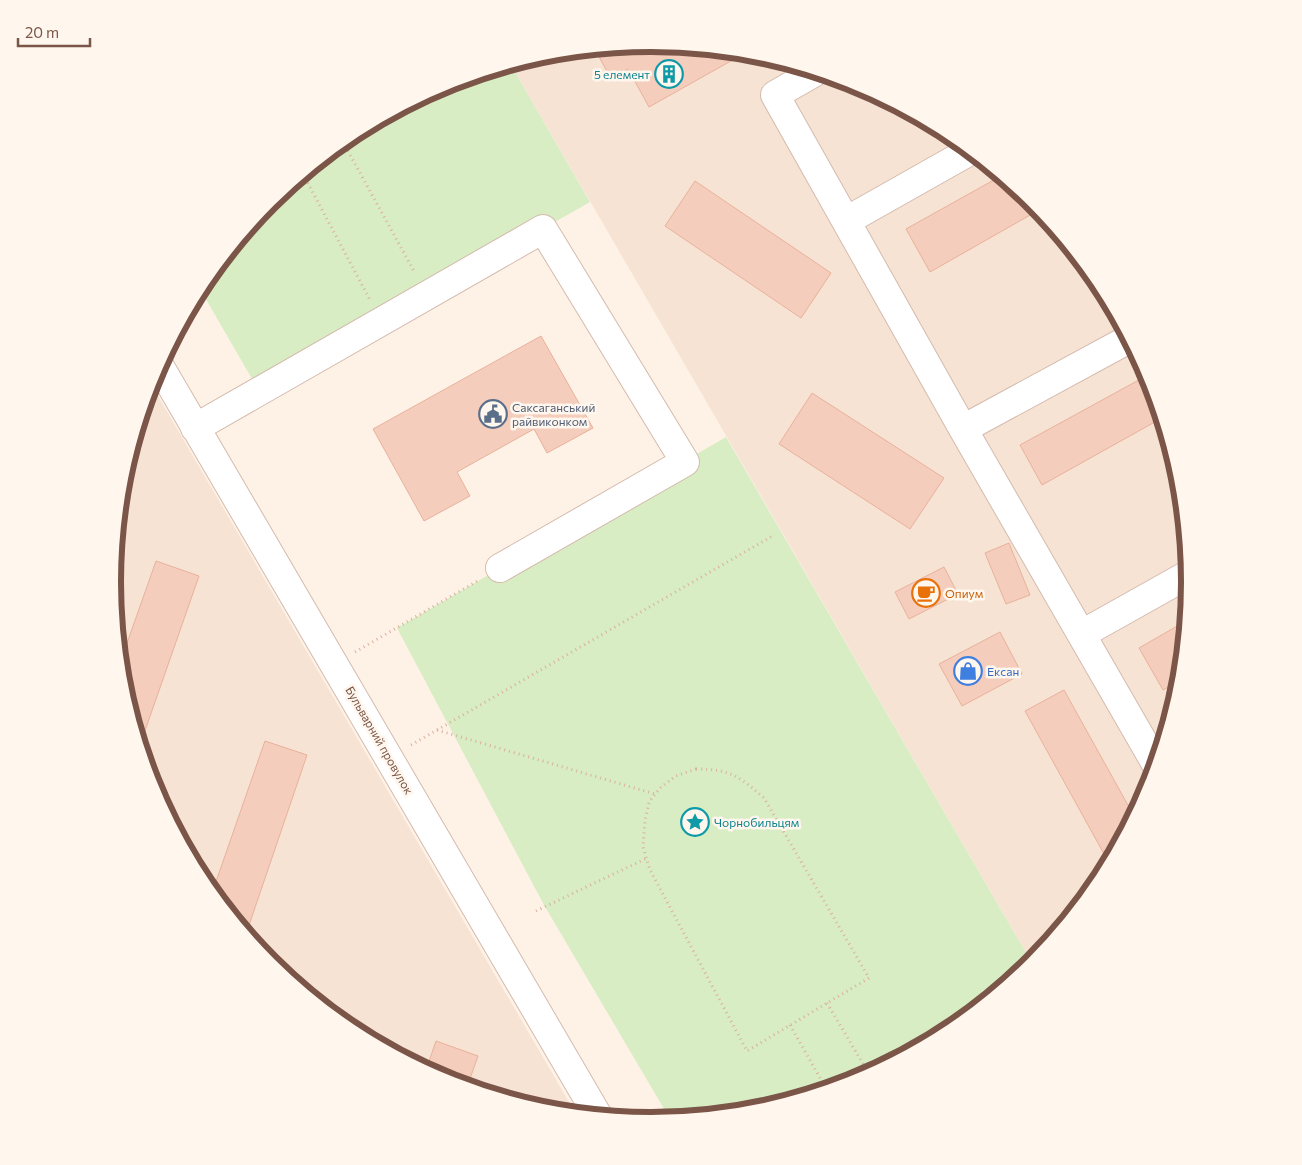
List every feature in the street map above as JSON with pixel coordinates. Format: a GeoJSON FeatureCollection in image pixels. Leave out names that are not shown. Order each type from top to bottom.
{"type":"FeatureCollection","features":[{"type":"Feature","properties":{"kind":"street"},"geometry":{"type":"LineString","coordinates":[[807,77],[775,95],[963,430],[1152,756]]}},
{"type":"Feature","properties":{"kind":"street"},"geometry":{"type":"LineString","coordinates":[[846,221],[963,155]]}},
{"type":"Feature","properties":{"kind":"street"},"geometry":{"type":"LineString","coordinates":[[195,428],[543,229],[685,462],[500,568]]}},
{"type":"Feature","properties":{"kind":"street"},"geometry":{"type":"LineString","coordinates":[[963,430],[1123,342]]}},
{"type":"Feature","properties":{"kind":"street","name":"Бульварний провулок"},"geometry":{"type":"LineString","coordinates":[[164,374],[594,1109]]}},
{"type":"Feature","properties":{"kind":"street"},"geometry":{"type":"LineString","coordinates":[[1082,634],[1181,579]]}},
{"type":"Feature","properties":{"kind":"path"},"geometry":{"type":"LineString","coordinates":[[347,149],[427,295]]}},
{"type":"Feature","properties":{"kind":"path"},"geometry":{"type":"LineString","coordinates":[[306,180],[381,321]]}},
{"type":"Feature","properties":{"kind":"path"},"geometry":{"type":"LineString","coordinates":[[390,758],[774,534]]}},
{"type":"Feature","properties":{"kind":"path"},"geometry":{"type":"LineString","coordinates":[[335,664],[500,568]]}},
{"type":"Feature","properties":{"kind":"path"},"geometry":{"type":"LineString","coordinates":[[436,730],[655,794]]}},
{"type":"Feature","properties":{"kind":"path"},"geometry":{"type":"LineString","coordinates":[[696,769],[713,769],[730,773],[742,779],[764,798],[869,978],[747,1050],[650,870],[643,847],[649,802],[655,794],[676,776],[696,769]]}},
{"type":"Feature","properties":{"kind":"path"},"geometry":{"type":"LineString","coordinates":[[536,911],[647,858]]}},
{"type":"Feature","properties":{"kind":"path"},"geometry":{"type":"LineString","coordinates":[[827,1003],[865,1067]]}},
{"type":"Feature","properties":{"kind":"path"},"geometry":{"type":"LineString","coordinates":[[790,1025],[823,1083]]}},
{"type":"Feature","properties":{"kind":"shaded area"},"geometry":{"type":"Polygon","coordinates":[[[651,52],[686,54],[754,63],[788,71],[854,93],[885,107],[945,142],[974,162],[1000,184],[1049,233],[1092,288],[1110,318],[1141,380],[1163,445],[1171,479],[1180,548],[1181,582],[1176,652],[1171,686],[1153,753],[1126,817],[1092,877],[1049,932],[1028,955],[514,71],[582,57],[651,52]]]}},
{"type":"Feature","properties":{"kind":"shaded area"},"geometry":{"type":"Polygon","coordinates":[[[156,393],[571,1106],[514,1094],[448,1072],[417,1058],[357,1023],[328,1003],[276,957],[231,905],[210,877],[192,847],[161,785],[149,753],[131,686],[122,617],[122,548],[131,479],[139,445],[156,393]]]}},
{"type":"Feature","properties":{"kind":"green space"},"geometry":{"type":"Polygon","coordinates":[[[514,71],[590,202],[259,391],[205,297],[231,260],[276,208],[328,162],[357,142],[417,107],[448,93],[514,71]]]}},
{"type":"Feature","properties":{"kind":"green space"},"geometry":{"type":"Polygon","coordinates":[[[726,437],[1028,955],[974,1003],[945,1023],[885,1058],[854,1072],[788,1094],[754,1102],[720,1108],[666,1112],[544,905],[397,628],[726,437]]]}},
{"type":"Feature","properties":{"kind":"building","name":"5 елемент"},"geometry":{"type":"Polygon","coordinates":[[[651,52],[734,59],[649,107],[628,69],[611,79],[598,56],[651,52]]]}},
{"type":"Feature","properties":{"kind":"building"},"geometry":{"type":"Polygon","coordinates":[[[995,180],[1032,214],[930,272],[906,229],[995,180]]]}},
{"type":"Feature","properties":{"kind":"building"},"geometry":{"type":"Polygon","coordinates":[[[695,181],[831,273],[801,318],[665,226],[695,181]]]}},
{"type":"Feature","properties":{"kind":"building"},"geometry":{"type":"Polygon","coordinates":[[[541,336],[593,428],[547,453],[534,429],[457,472],[470,496],[424,521],[373,429],[541,336]]]}},
{"type":"Feature","properties":{"kind":"building"},"geometry":{"type":"Polygon","coordinates":[[[1141,379],[1156,421],[1042,485],[1020,445],[1141,379]]]}},
{"type":"Feature","properties":{"kind":"building"},"geometry":{"type":"Polygon","coordinates":[[[812,393],[944,478],[910,529],[779,444],[812,393]]]}},
{"type":"Feature","properties":{"kind":"building"},"geometry":{"type":"Polygon","coordinates":[[[1009,543],[1030,595],[1006,604],[985,553],[1009,543]]]}},
{"type":"Feature","properties":{"kind":"building"},"geometry":{"type":"Polygon","coordinates":[[[156,561],[199,576],[144,735],[131,686],[125,647],[156,561]]]}},
{"type":"Feature","properties":{"kind":"building","name":"Опиум"},"geometry":{"type":"Polygon","coordinates":[[[944,567],[958,594],[909,619],[895,592],[944,567]]]}},
{"type":"Feature","properties":{"kind":"building"},"geometry":{"type":"Polygon","coordinates":[[[1179,625],[1171,685],[1163,690],[1139,648],[1179,625]]]}},
{"type":"Feature","properties":{"kind":"building"},"geometry":{"type":"Polygon","coordinates":[[[1000,632],[1022,674],[962,706],[939,664],[1000,632]]]}},
{"type":"Feature","properties":{"kind":"building"},"geometry":{"type":"Polygon","coordinates":[[[1064,690],[1130,809],[1105,856],[1025,711],[1064,690]]]}},
{"type":"Feature","properties":{"kind":"building"},"geometry":{"type":"Polygon","coordinates":[[[265,741],[307,755],[249,927],[215,884],[265,741]]]}},
{"type":"Feature","properties":{"kind":"building"},"geometry":{"type":"Polygon","coordinates":[[[436,1041],[478,1056],[470,1080],[428,1063],[436,1041]]]}},
{"type":"Feature","properties":{"kind":"place","name":"5 елемент"},"geometry":{"type":"Point","coordinates":[669,74]}},
{"type":"Feature","properties":{"kind":"place","name":"Саксаганський райвиконком"},"geometry":{"type":"Point","coordinates":[493,414]}},
{"type":"Feature","properties":{"kind":"place","name":"Опиум"},"geometry":{"type":"Point","coordinates":[926,593]}},
{"type":"Feature","properties":{"kind":"place","name":"Ексан"},"geometry":{"type":"Point","coordinates":[968,671]}},
{"type":"Feature","properties":{"kind":"place","name":"Чорнобильцям"},"geometry":{"type":"Point","coordinates":[695,822]}}]}
